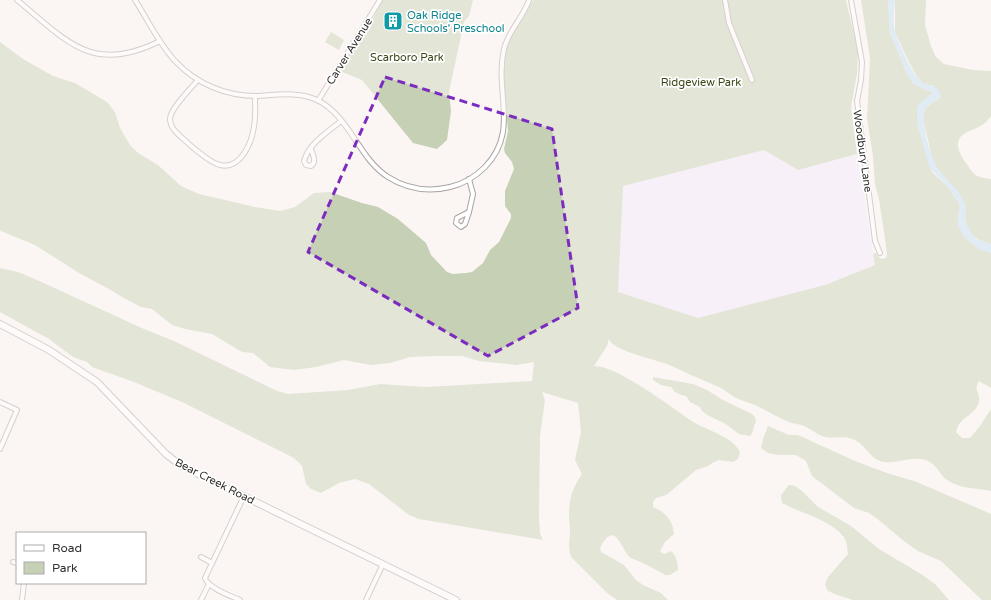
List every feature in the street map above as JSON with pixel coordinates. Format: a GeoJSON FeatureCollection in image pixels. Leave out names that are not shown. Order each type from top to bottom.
{"type":"FeatureCollection","features":[{"type":"Feature","properties":{"kind":"street"},"geometry":{"type":"LineString","coordinates":[[17,0],[62,38],[90,52],[103,55],[119,55],[140,50],[160,41]]}},
{"type":"Feature","properties":{"kind":"street"},"geometry":{"type":"LineString","coordinates":[[135,0],[160,41],[175,61],[198,80],[214,88],[233,94],[255,96],[287,94],[299,95],[318,101],[330,109],[341,121],[372,164],[385,175],[396,182],[412,188],[430,190],[455,185],[469,179],[481,171],[491,160],[501,142],[504,130],[501,74],[504,48],[529,0]]}},
{"type":"Feature","properties":{"kind":"street","name":"Carver Avenue"},"geometry":{"type":"LineString","coordinates":[[318,101],[380,0]]}},
{"type":"Feature","properties":{"kind":"street"},"geometry":{"type":"LineString","coordinates":[[725,0],[729,23],[752,80]]}},
{"type":"Feature","properties":{"kind":"street","name":"Woodbury Lane"},"geometry":{"type":"LineString","coordinates":[[851,0],[862,62],[861,80],[857,101],[875,241],[880,254]]}},
{"type":"Feature","properties":{"kind":"street"},"geometry":{"type":"LineString","coordinates":[[198,80],[173,110],[170,120],[175,131],[198,151],[219,165],[229,166],[235,163],[245,152],[252,137],[255,96]]}},
{"type":"Feature","properties":{"kind":"street"},"geometry":{"type":"LineString","coordinates":[[310,150],[319,138],[341,121]]}},
{"type":"Feature","properties":{"kind":"street"},"geometry":{"type":"LineString","coordinates":[[469,179],[473,194],[469,212]]}},
{"type":"Feature","properties":{"kind":"street","name":"Bear Creek Road"},"geometry":{"type":"LineString","coordinates":[[0,324],[49,350],[97,382],[161,449],[180,465],[456,600]]}},
{"type":"Feature","properties":{"kind":"street"},"geometry":{"type":"LineString","coordinates":[[0,402],[17,410],[0,449]]}},
{"type":"Feature","properties":{"kind":"street"},"geometry":{"type":"LineString","coordinates":[[240,600],[209,584],[206,582],[205,578],[244,496]]}},
{"type":"Feature","properties":{"kind":"street"},"geometry":{"type":"LineString","coordinates":[[202,557],[212,563]]}},
{"type":"Feature","properties":{"kind":"street"},"geometry":{"type":"LineString","coordinates":[[366,600],[383,564]]}},
{"type":"Feature","properties":{"kind":"street"},"geometry":{"type":"LineString","coordinates":[[22,600],[24,584]]}},
{"type":"Feature","properties":{"kind":"street"},"geometry":{"type":"LineString","coordinates":[[201,600],[209,584]]}},
{"type":"Feature","properties":{"kind":"highlighted area"},"geometry":{"type":"Polygon","coordinates":[[[385,77],[552,129],[578,308],[488,356],[308,252],[385,77]]]}},
{"type":"Feature","properties":{"kind":"shaded area"},"geometry":{"type":"Polygon","coordinates":[[[764,150],[798,170],[857,154],[875,265],[825,285],[698,318],[617,292],[623,186],[764,150]]]}},
{"type":"Feature","properties":{"kind":"green space","name":"Scarboro Park"},"geometry":{"type":"Polygon","coordinates":[[[382,0],[473,0],[469,16],[464,22],[449,92],[451,111],[447,140],[437,149],[413,143],[362,80],[340,71],[373,19],[382,0]]]}},
{"type":"Feature","properties":{"kind":"green space","name":"Ridgeview Park"},"geometry":{"type":"Polygon","coordinates":[[[533,0],[846,0],[858,52],[857,74],[851,107],[857,154],[798,170],[764,150],[623,186],[618,292],[698,318],[825,285],[875,265],[873,254],[875,253],[881,259],[886,258],[887,254],[884,232],[875,184],[873,156],[867,119],[870,58],[861,0],[888,0],[890,33],[907,74],[914,84],[932,92],[917,123],[932,172],[947,186],[959,203],[960,208],[958,216],[963,236],[979,249],[991,253],[991,388],[979,381],[977,384],[979,398],[978,405],[959,424],[956,432],[962,438],[970,438],[991,409],[991,491],[963,487],[952,483],[947,480],[931,463],[922,459],[892,462],[880,461],[873,457],[859,442],[851,438],[826,437],[820,435],[802,425],[789,422],[734,397],[721,388],[668,364],[619,348],[612,344],[609,339],[607,346],[594,366],[604,368],[631,380],[695,423],[726,438],[737,447],[740,452],[738,459],[733,462],[719,460],[696,470],[666,495],[656,498],[653,502],[653,507],[668,517],[674,534],[665,542],[660,551],[665,554],[671,551],[673,553],[678,565],[678,570],[670,575],[665,575],[627,555],[618,539],[614,536],[610,536],[606,539],[600,548],[601,552],[624,565],[636,580],[643,585],[661,593],[668,600],[617,600],[607,593],[572,558],[570,551],[570,503],[574,488],[582,474],[575,460],[581,432],[578,403],[542,392],[545,400],[540,436],[539,518],[540,533],[543,540],[419,519],[409,515],[369,484],[355,479],[339,483],[321,493],[311,489],[306,484],[302,466],[294,458],[182,402],[134,382],[92,367],[87,362],[73,357],[49,339],[0,312],[0,268],[18,272],[37,280],[144,329],[174,341],[277,391],[288,394],[348,390],[380,384],[426,387],[532,381],[534,362],[516,365],[479,361],[462,356],[410,357],[390,363],[371,365],[344,360],[316,367],[294,370],[270,367],[253,353],[242,352],[212,334],[172,325],[152,309],[141,307],[79,273],[35,245],[1,231],[0,42],[23,59],[53,76],[75,83],[107,102],[115,112],[120,128],[130,145],[138,153],[158,165],[181,186],[199,194],[255,207],[280,211],[295,207],[314,193],[330,192],[378,207],[398,219],[426,243],[431,255],[447,272],[453,274],[466,273],[472,272],[483,263],[490,250],[499,242],[511,218],[511,214],[505,206],[505,191],[514,169],[512,162],[505,153],[504,149],[508,131],[503,71],[504,58],[509,41],[533,0]]]}},
{"type":"Feature","properties":{"kind":"green space"},"geometry":{"type":"Polygon","coordinates":[[[895,0],[926,0],[925,25],[936,57],[944,64],[973,70],[991,71],[991,116],[978,128],[961,136],[958,148],[961,156],[976,175],[991,179],[991,244],[981,241],[970,232],[965,221],[966,209],[944,179],[933,160],[924,126],[924,115],[926,108],[941,97],[934,86],[924,84],[917,77],[906,56],[895,32],[895,0]]]}},
{"type":"Feature","properties":{"kind":"green space"},"geometry":{"type":"Polygon","coordinates":[[[331,32],[344,40],[339,50],[325,42],[331,32]]]}},
{"type":"Feature","properties":{"kind":"green space"},"geometry":{"type":"Polygon","coordinates":[[[653,377],[693,384],[752,414],[755,417],[756,422],[753,431],[750,436],[739,434],[724,423],[702,411],[700,407],[690,402],[686,396],[675,392],[671,387],[661,385],[653,380],[653,377]]]}},
{"type":"Feature","properties":{"kind":"green space"},"geometry":{"type":"Polygon","coordinates":[[[768,426],[789,435],[798,435],[855,461],[917,482],[991,514],[991,600],[982,600],[941,561],[918,551],[869,513],[854,508],[812,476],[806,461],[796,455],[778,455],[768,453],[761,448],[768,426]]]}},
{"type":"Feature","properties":{"kind":"green space"},"geometry":{"type":"Polygon","coordinates":[[[789,485],[795,486],[818,507],[851,526],[879,549],[935,584],[949,600],[853,600],[828,591],[825,585],[828,577],[848,554],[847,544],[843,536],[830,525],[782,503],[781,495],[789,485]]]}},
{"type":"Feature","properties":{"kind":"water"},"geometry":{"type":"Polygon","coordinates":[[[888,0],[895,0],[895,31],[901,48],[911,68],[920,81],[935,87],[940,92],[941,97],[927,106],[924,113],[925,130],[933,158],[939,170],[963,199],[966,208],[965,222],[976,239],[991,244],[991,253],[979,249],[963,236],[958,226],[960,208],[959,203],[947,186],[929,167],[917,123],[917,108],[919,103],[932,94],[932,92],[913,84],[907,74],[890,33],[888,0]]]}},
{"type":"Feature","properties":{"kind":"place","name":"Oak Ridge Schools' Preschool"},"geometry":{"type":"Point","coordinates":[393,21]}}]}
